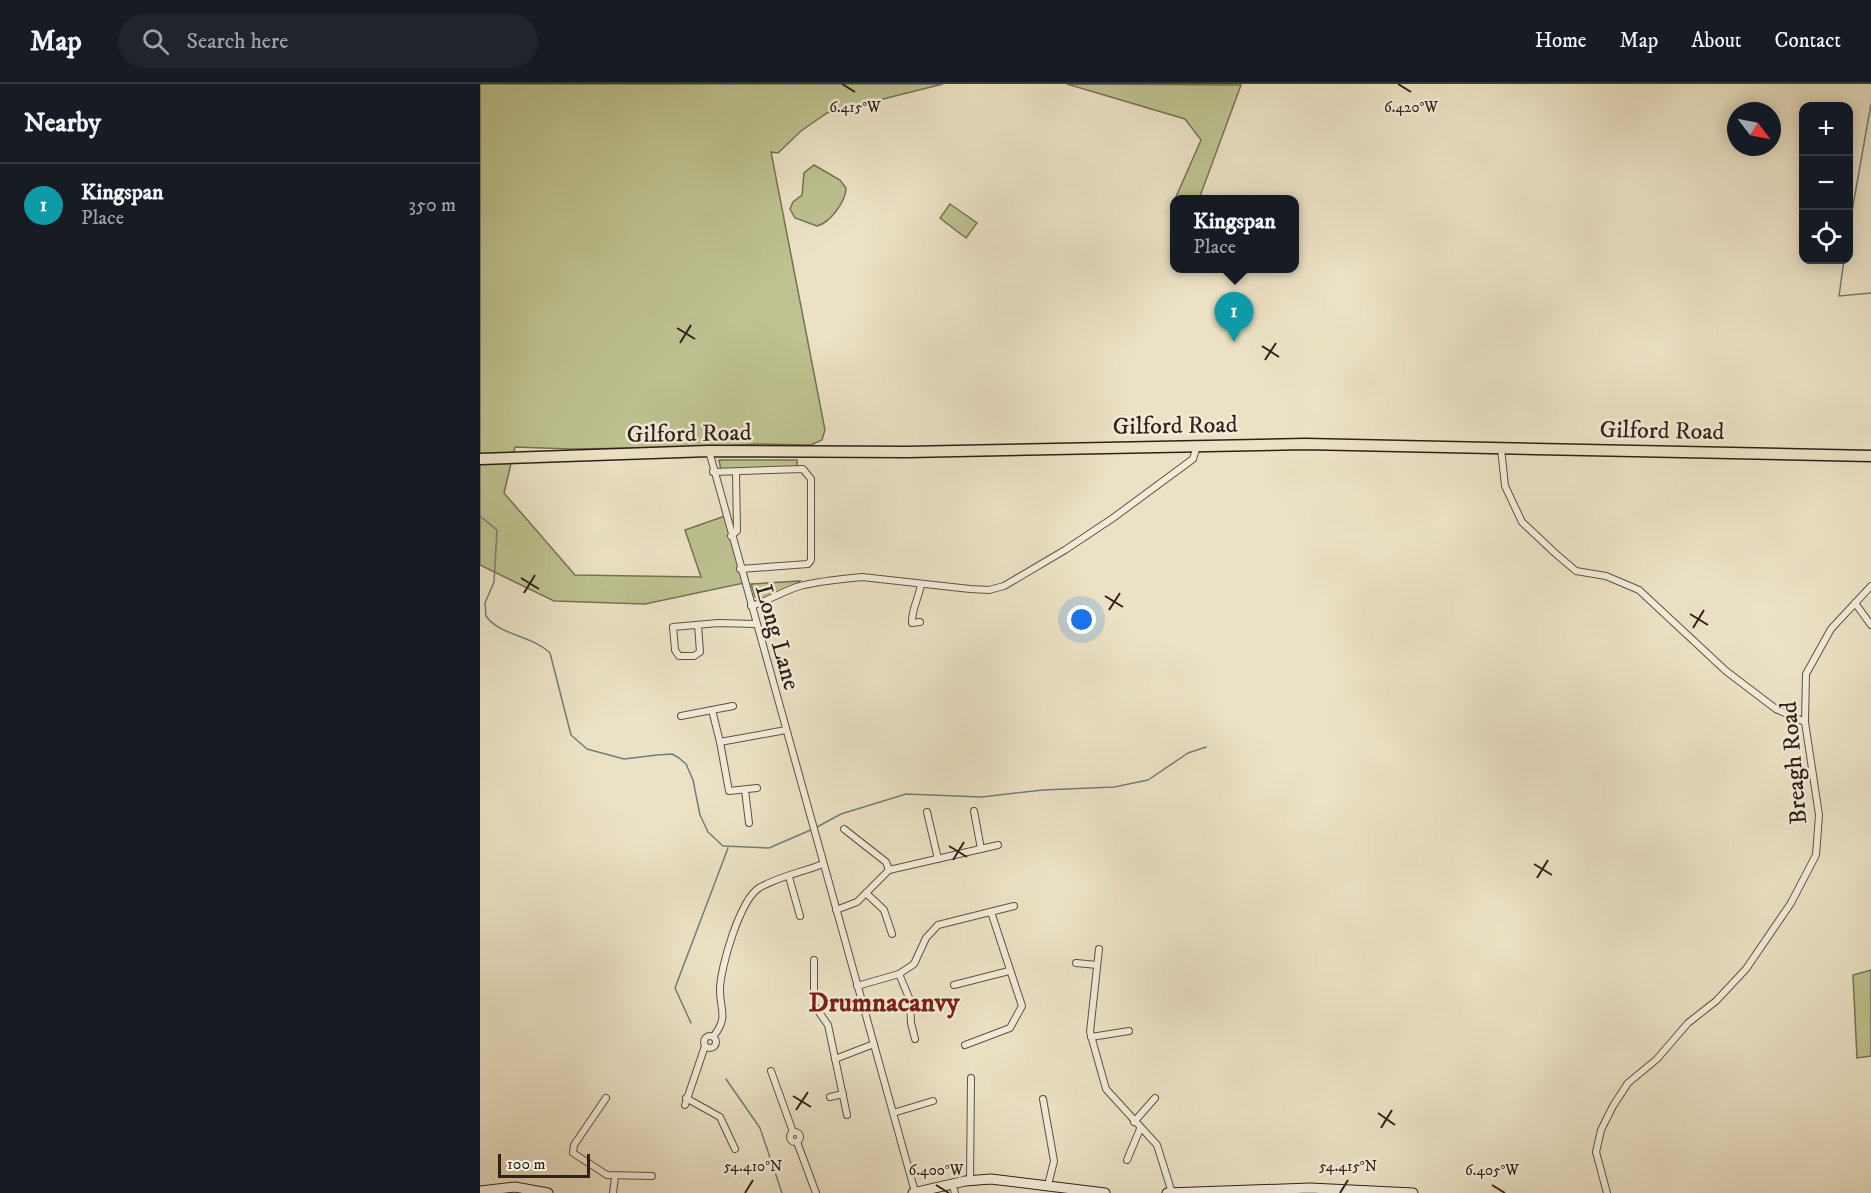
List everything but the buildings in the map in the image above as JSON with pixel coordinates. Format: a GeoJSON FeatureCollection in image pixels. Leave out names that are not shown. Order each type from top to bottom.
{"type":"FeatureCollection","features":[{"type":"Feature","properties":{"kind":"main road","name":"Gilford Road"},"geometry":{"type":"LineString","coordinates":[[480,459],[709,451],[907,452],[1197,445],[1502,448],[1871,456]]}},
{"type":"Feature","properties":{"kind":"main road"},"geometry":{"type":"LineString","coordinates":[[914,1193],[953,1188],[970,1181],[1017,1180],[1105,1193]]}},
{"type":"Feature","properties":{"kind":"main road"},"geometry":{"type":"LineString","coordinates":[[480,1191],[515,1187],[548,1193]]}},
{"type":"Feature","properties":{"kind":"main road"},"geometry":{"type":"LineString","coordinates":[[1169,1193],[1310,1188],[1413,1193]]}},
{"type":"Feature","properties":{"kind":"street"},"geometry":{"type":"LineString","coordinates":[[751,606],[772,600],[800,586],[848,578],[862,577],[980,590],[1004,586],[1113,518],[1193,459],[1197,445]]}},
{"type":"Feature","properties":{"kind":"street"},"geometry":{"type":"LineString","coordinates":[[1502,448],[1505,486],[1522,522],[1556,554],[1576,571],[1606,576],[1639,590],[1726,671],[1776,709],[1805,722]]}},
{"type":"Feature","properties":{"kind":"street","name":"Long Lane"},"geometry":{"type":"LineString","coordinates":[[709,451],[914,1193]]}},
{"type":"Feature","properties":{"kind":"street"},"geometry":{"type":"LineString","coordinates":[[713,472],[803,469],[811,479],[811,560],[808,564],[740,569]]}},
{"type":"Feature","properties":{"kind":"street"},"geometry":{"type":"LineString","coordinates":[[731,536],[737,531],[736,472]]}},
{"type":"Feature","properties":{"kind":"street"},"geometry":{"type":"LineString","coordinates":[[920,622],[908,624],[918,602],[921,584]]}},
{"type":"Feature","properties":{"kind":"street","name":"Breagh Road"},"geometry":{"type":"LineString","coordinates":[[1607,1193],[1596,1152],[1601,1130],[1613,1106],[1628,1083],[1666,1049],[1688,1023],[1716,1001],[1746,969],[1791,903],[1816,855],[1819,815],[1805,722],[1806,674],[1831,629],[1871,586]]}},
{"type":"Feature","properties":{"kind":"street"},"geometry":{"type":"LineString","coordinates":[[1855,603],[1871,625]]}},
{"type":"Feature","properties":{"kind":"street"},"geometry":{"type":"LineString","coordinates":[[698,625],[700,649],[693,656],[682,657],[676,653],[674,627],[698,625],[756,624]]}},
{"type":"Feature","properties":{"kind":"street"},"geometry":{"type":"LineString","coordinates":[[681,716],[733,706]]}},
{"type":"Feature","properties":{"kind":"street"},"geometry":{"type":"LineString","coordinates":[[712,710],[720,742],[727,789],[733,792],[757,788]]}},
{"type":"Feature","properties":{"kind":"street"},"geometry":{"type":"LineString","coordinates":[[720,742],[786,730]]}},
{"type":"Feature","properties":{"kind":"street"},"geometry":{"type":"LineString","coordinates":[[745,790],[749,823]]}},
{"type":"Feature","properties":{"kind":"street"},"geometry":{"type":"LineString","coordinates":[[974,811],[981,849]]}},
{"type":"Feature","properties":{"kind":"street"},"geometry":{"type":"LineString","coordinates":[[927,812],[938,859]]}},
{"type":"Feature","properties":{"kind":"street"},"geometry":{"type":"LineString","coordinates":[[844,830],[886,862],[889,870]]}},
{"type":"Feature","properties":{"kind":"street"},"geometry":{"type":"LineString","coordinates":[[836,910],[857,902],[889,870],[998,845]]}},
{"type":"Feature","properties":{"kind":"street"},"geometry":{"type":"LineString","coordinates":[[735,1149],[720,1117],[686,1101],[705,1046],[714,1046],[713,1037],[725,1015],[720,990],[725,957],[746,904],[759,888],[823,864]]}},
{"type":"Feature","properties":{"kind":"street"},"geometry":{"type":"LineString","coordinates":[[789,877],[800,916]]}},
{"type":"Feature","properties":{"kind":"street"},"geometry":{"type":"LineString","coordinates":[[866,893],[884,910],[892,934]]}},
{"type":"Feature","properties":{"kind":"street"},"geometry":{"type":"LineString","coordinates":[[857,986],[899,974],[914,964],[926,938],[938,925],[1014,906]]}},
{"type":"Feature","properties":{"kind":"street"},"geometry":{"type":"LineString","coordinates":[[965,1046],[1011,1028],[1022,1006],[991,912]]}},
{"type":"Feature","properties":{"kind":"street"},"geometry":{"type":"LineString","coordinates":[[1099,949],[1091,1037],[1106,1089],[1157,1145],[1169,1193]]}},
{"type":"Feature","properties":{"kind":"street"},"geometry":{"type":"LineString","coordinates":[[814,960],[814,1005],[828,1024],[847,1115]]}},
{"type":"Feature","properties":{"kind":"street"},"geometry":{"type":"LineString","coordinates":[[1076,963],[1097,965]]}},
{"type":"Feature","properties":{"kind":"street"},"geometry":{"type":"LineString","coordinates":[[954,985],[1009,971]]}},
{"type":"Feature","properties":{"kind":"street"},"geometry":{"type":"LineString","coordinates":[[899,974],[910,1000],[911,1023],[915,1039]]}},
{"type":"Feature","properties":{"kind":"street"},"geometry":{"type":"LineString","coordinates":[[1091,1037],[1130,1031]]}},
{"type":"Feature","properties":{"kind":"street"},"geometry":{"type":"LineString","coordinates":[[835,1059],[873,1044]]}},
{"type":"Feature","properties":{"kind":"street"},"geometry":{"type":"LineString","coordinates":[[771,1071],[793,1132],[790,1140],[797,1142],[816,1193]]}},
{"type":"Feature","properties":{"kind":"street"},"geometry":{"type":"LineString","coordinates":[[970,1181],[971,1078]]}},
{"type":"Feature","properties":{"kind":"street"},"geometry":{"type":"LineString","coordinates":[[830,1097],[843,1094]]}},
{"type":"Feature","properties":{"kind":"street"},"geometry":{"type":"LineString","coordinates":[[606,1098],[574,1145],[573,1153],[607,1175],[615,1177],[652,1176]]}},
{"type":"Feature","properties":{"kind":"street"},"geometry":{"type":"LineString","coordinates":[[1134,1122],[1155,1098]]}},
{"type":"Feature","properties":{"kind":"street"},"geometry":{"type":"LineString","coordinates":[[1043,1099],[1054,1161],[1047,1185]]}},
{"type":"Feature","properties":{"kind":"street"},"geometry":{"type":"LineString","coordinates":[[893,1113],[933,1101]]}},
{"type":"Feature","properties":{"kind":"street"},"geometry":{"type":"LineString","coordinates":[[1127,1160],[1140,1129]]}},
{"type":"Feature","properties":{"kind":"street"},"geometry":{"type":"LineString","coordinates":[[613,1193],[615,1177]]}},
{"type":"Feature","properties":{"kind":"green space"},"geometry":{"type":"Polygon","coordinates":[[[480,84],[943,84],[827,113],[801,131],[778,153],[771,152],[825,430],[822,440],[811,445],[758,444],[571,449],[515,447],[504,493],[575,575],[701,577],[685,530],[725,516],[744,583],[645,604],[554,601],[480,565],[480,84]]]}},
{"type":"Feature","properties":{"kind":"green space"},"geometry":{"type":"Polygon","coordinates":[[[1067,84],[1241,85],[1200,195],[1177,195],[1201,140],[1185,119],[1067,84]]]}},
{"type":"Feature","properties":{"kind":"green space"},"geometry":{"type":"Polygon","coordinates":[[[814,165],[840,180],[846,188],[836,211],[827,221],[817,226],[795,218],[790,209],[793,202],[802,195],[804,173],[814,165]]]}},
{"type":"Feature","properties":{"kind":"green space"},"geometry":{"type":"Polygon","coordinates":[[[950,204],[977,223],[966,238],[940,218],[950,204]]]}},
{"type":"Feature","properties":{"kind":"green space"},"geometry":{"type":"Polygon","coordinates":[[[719,460],[797,460],[797,467],[721,470],[719,460]]]}},
{"type":"Feature","properties":{"kind":"green space"},"geometry":{"type":"Polygon","coordinates":[[[800,581],[766,598],[755,597],[751,584],[800,581]]]}},
{"type":"Feature","properties":{"kind":"green space"},"geometry":{"type":"Polygon","coordinates":[[[1871,970],[1871,1056],[1857,1058],[1853,975],[1871,970]]]}},
{"type":"Feature","properties":{"kind":"waterway"},"geometry":{"type":"LineString","coordinates":[[1852,210],[1871,104]]}},
{"type":"Feature","properties":{"kind":"waterway"},"geometry":{"type":"LineString","coordinates":[[1843,264],[1839,296],[1871,293]]}},
{"type":"Feature","properties":{"kind":"waterway"},"geometry":{"type":"LineString","coordinates":[[480,516],[497,530],[494,582],[485,603],[486,616],[507,632],[535,643],[550,653],[571,735],[587,749],[624,759],[672,754],[679,758],[686,764],[693,780],[700,815],[708,832],[723,846],[769,848],[813,829]]}},
{"type":"Feature","properties":{"kind":"waterway"},"geometry":{"type":"LineString","coordinates":[[817,827],[841,814],[906,794],[982,797],[1043,790],[1114,787],[1148,780],[1188,753],[1206,747]]}},
{"type":"Feature","properties":{"kind":"waterway"},"geometry":{"type":"LineString","coordinates":[[691,1023],[675,988],[728,848]]}},
{"type":"Feature","properties":{"kind":"waterway"},"geometry":{"type":"LineString","coordinates":[[726,1079],[760,1128],[782,1193]]}},
{"type":"Feature","properties":{"kind":"place","name":"Kingspan"},"geometry":{"type":"Point","coordinates":[1234,342]}},
{"type":"Feature","properties":{"kind":"district","name":"Drumnacanvy"},"geometry":{"type":"Point","coordinates":[884,1002]}}]}
